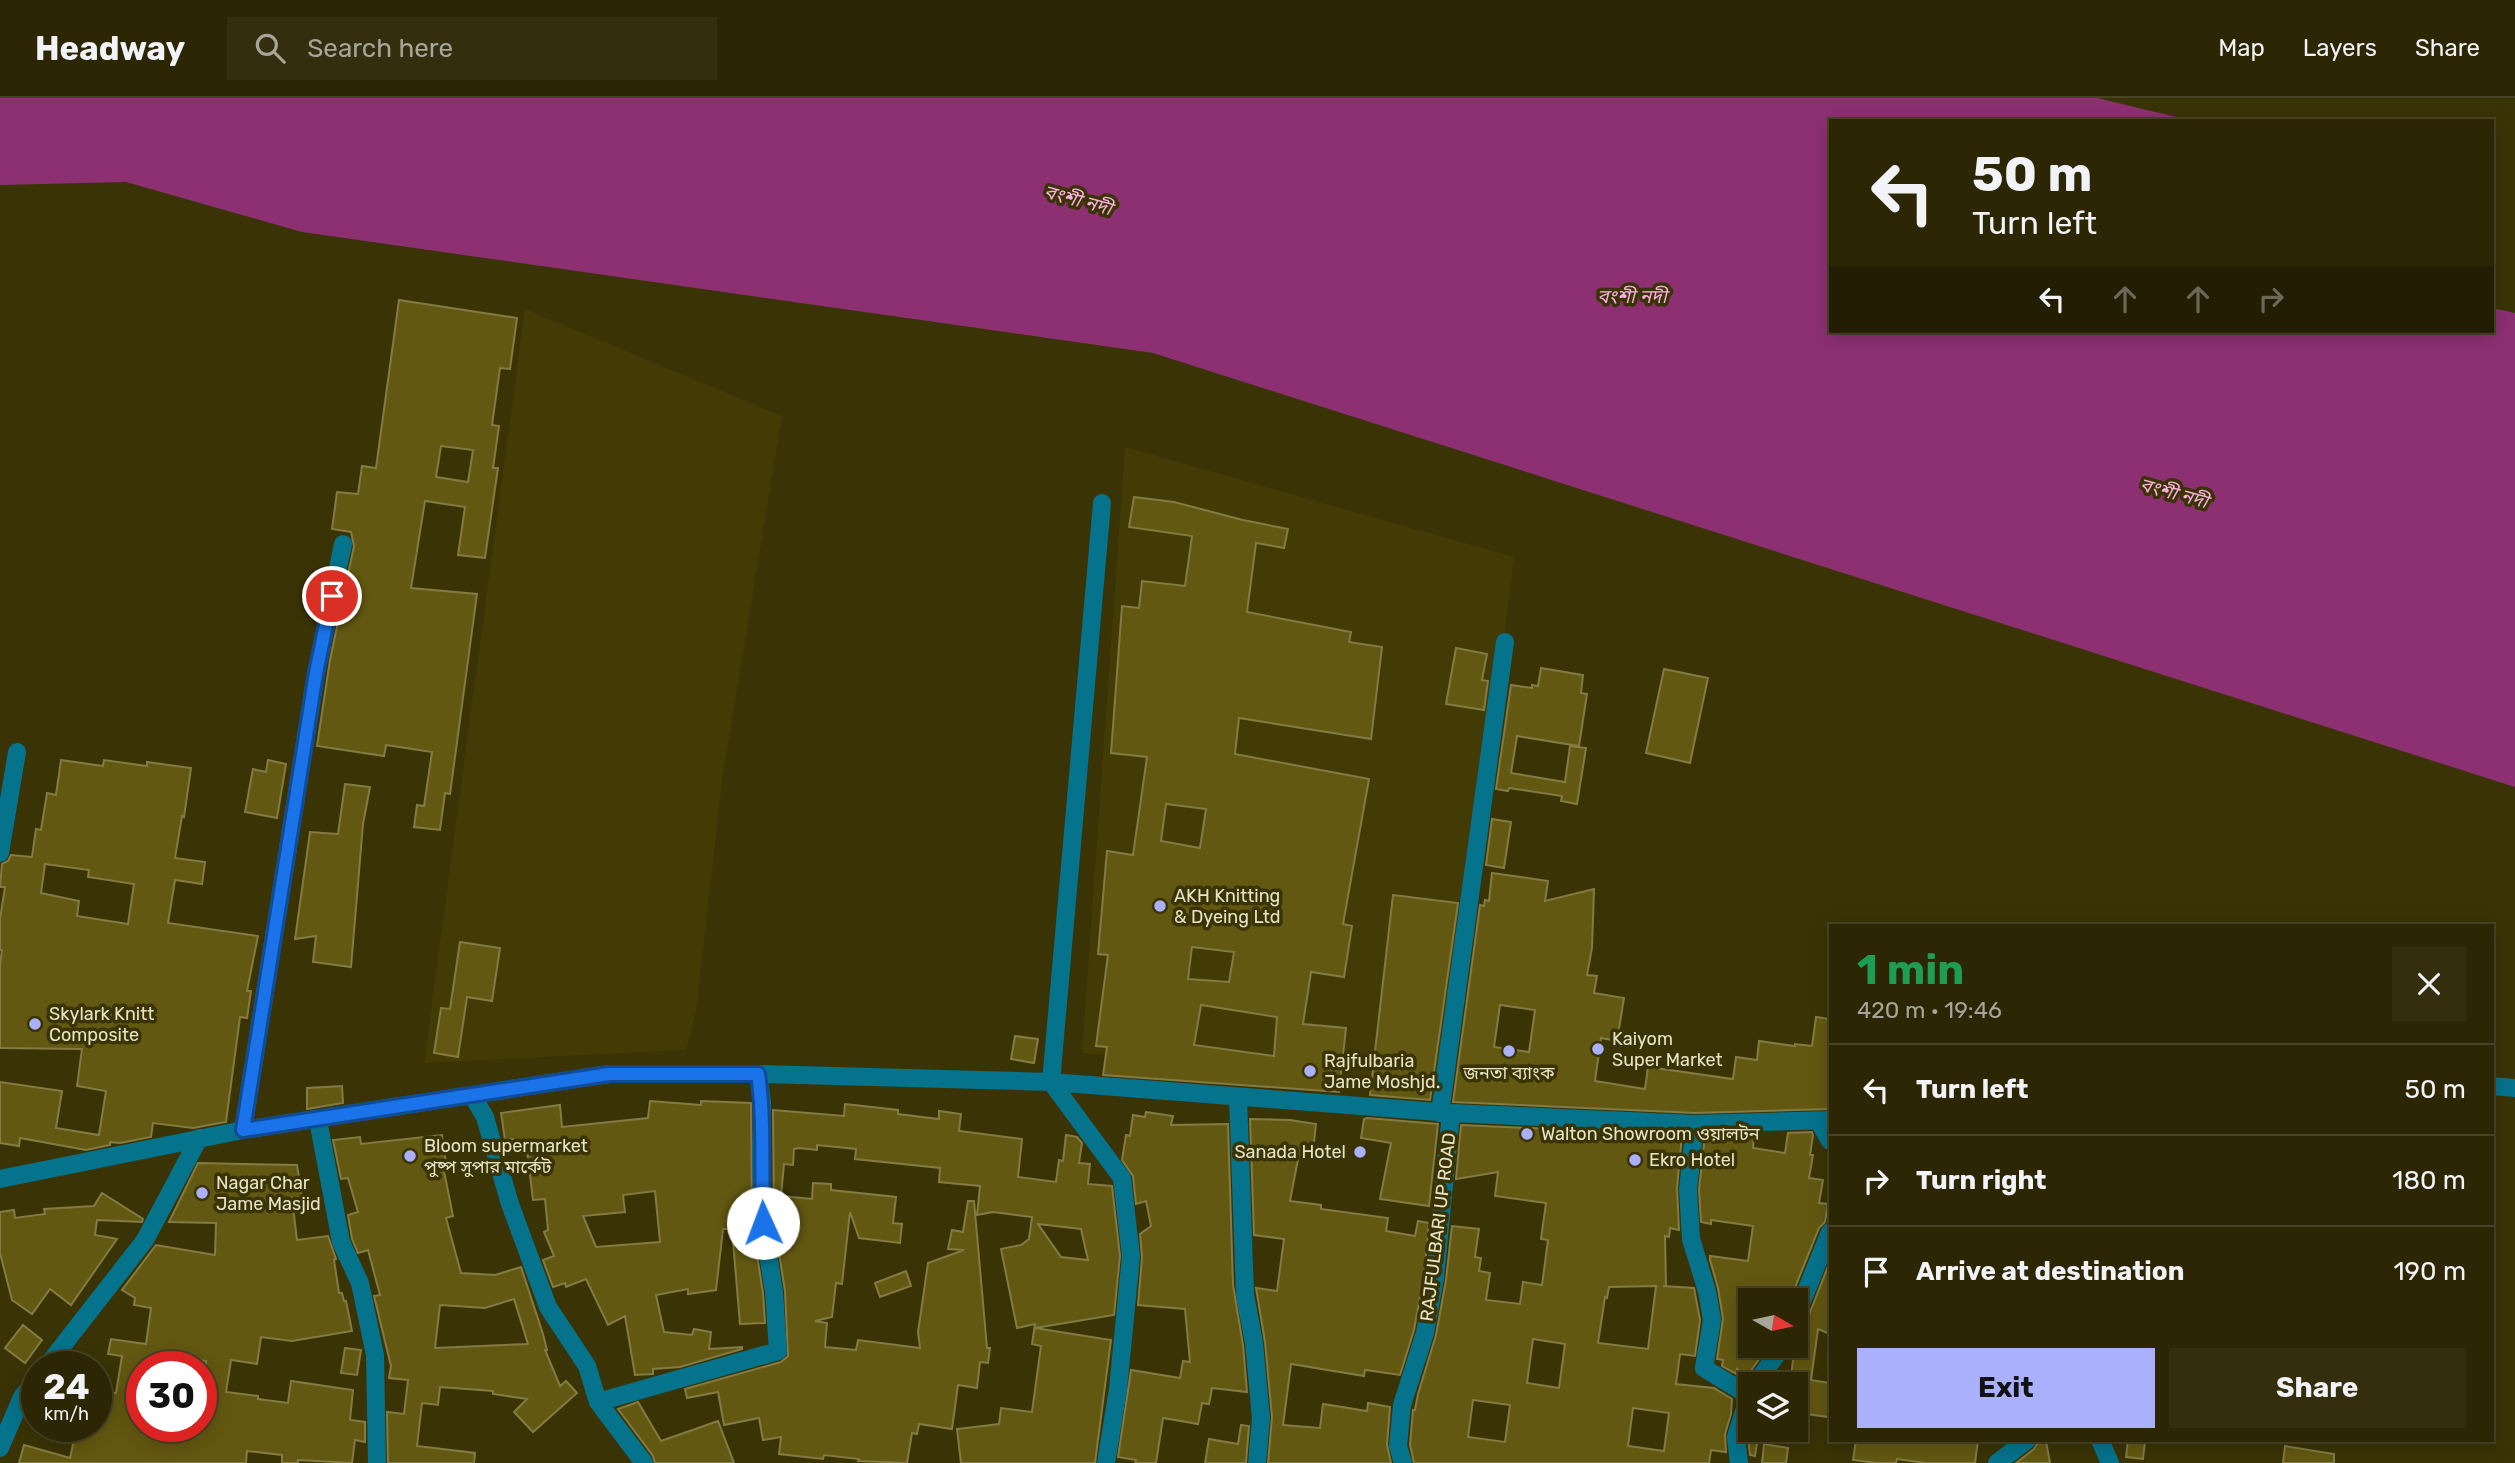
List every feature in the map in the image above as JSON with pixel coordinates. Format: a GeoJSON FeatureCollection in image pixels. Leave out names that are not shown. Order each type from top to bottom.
{"type":"FeatureCollection","features":[{"type":"Feature","properties":{"kind":"street"},"geometry":{"type":"LineString","coordinates":[[1102,503],[1051,1082],[1122,1178],[1131,1256],[1118,1389],[1106,1463]]}},
{"type":"Feature","properties":{"kind":"street"},"geometry":{"type":"LineString","coordinates":[[243,1130],[316,673],[343,544]]}},
{"type":"Feature","properties":{"kind":"street","name":"RAJFULBARI UP ROAD"},"geometry":{"type":"LineString","coordinates":[[1403,1463],[1398,1446],[1402,1405],[1426,1333],[1435,1278],[1446,1113],[1505,642]]}},
{"type":"Feature","properties":{"kind":"street"},"geometry":{"type":"LineString","coordinates":[[0,853],[16,752]]}},
{"type":"Feature","properties":{"kind":"street"},"geometry":{"type":"LineString","coordinates":[[0,1179],[243,1130],[609,1074],[758,1074],[1051,1082],[1446,1113],[1695,1124],[1825,1121]]}},
{"type":"Feature","properties":{"kind":"street"},"geometry":{"type":"LineString","coordinates":[[598,1402],[778,1351],[774,1292],[763,1223],[762,1104],[758,1074]]}},
{"type":"Feature","properties":{"kind":"street"},"geometry":{"type":"LineString","coordinates":[[2494,1086],[2515,1088]]}},
{"type":"Feature","properties":{"kind":"street"},"geometry":{"type":"LineString","coordinates":[[472,1095],[485,1117],[510,1204],[548,1307],[587,1366],[598,1402],[644,1463]]}},
{"type":"Feature","properties":{"kind":"street"},"geometry":{"type":"LineString","coordinates":[[1238,1097],[1245,1295],[1254,1343],[1261,1418],[1256,1463]]}},
{"type":"Feature","properties":{"kind":"street"},"geometry":{"type":"LineString","coordinates":[[318,1120],[341,1242],[360,1283],[376,1355],[377,1463]]}},
{"type":"Feature","properties":{"kind":"street"},"geometry":{"type":"LineString","coordinates":[[1695,1124],[1688,1189],[1691,1239],[1707,1291],[1712,1320],[1704,1368],[1738,1384]]}},
{"type":"Feature","properties":{"kind":"street"},"geometry":{"type":"LineString","coordinates":[[58,1351],[145,1240],[199,1138]]}},
{"type":"Feature","properties":{"kind":"street"},"geometry":{"type":"LineString","coordinates":[[1807,1288],[1829,1234]]}},
{"type":"Feature","properties":{"kind":"street"},"geometry":{"type":"LineString","coordinates":[[0,1448],[21,1398]]}},
{"type":"Feature","properties":{"kind":"street"},"geometry":{"type":"LineString","coordinates":[[1738,1434],[1739,1463]]}},
{"type":"Feature","properties":{"kind":"street"},"geometry":{"type":"LineString","coordinates":[[1997,1463],[2023,1442]]}},
{"type":"Feature","properties":{"kind":"street"},"geometry":{"type":"LineString","coordinates":[[2101,1442],[2110,1463]]}},
{"type":"Feature","properties":{"kind":"shaded area"},"geometry":{"type":"Polygon","coordinates":[[[525,309],[782,416],[723,774],[696,1012],[686,1050],[424,1063],[525,309]]]}},
{"type":"Feature","properties":{"kind":"shaded area"},"geometry":{"type":"Polygon","coordinates":[[[1125,447],[1514,557],[1449,1089],[1182,1080],[1183,1063],[1082,1053],[1125,447]]]}},
{"type":"Feature","properties":{"kind":"water","name":"বংশী নদী"},"geometry":{"type":"Polygon","coordinates":[[[0,98],[2097,98],[2185,119],[1829,119],[1829,333],[2494,333],[2494,308],[2515,313],[2515,787],[1153,353],[302,232],[126,182],[0,185],[0,98]]]}},
{"type":"Feature","properties":{"kind":"building"},"geometry":{"type":"Polygon","coordinates":[[[399,300],[517,318],[510,369],[500,368],[492,425],[499,426],[493,468],[498,468],[485,558],[458,555],[465,507],[425,501],[411,588],[477,594],[450,794],[445,793],[440,830],[414,827],[417,805],[424,806],[432,752],[386,745],[384,756],[317,746],[330,660],[354,546],[351,532],[332,529],[337,492],[358,494],[362,466],[376,468],[399,300]],[[441,446],[436,477],[468,482],[473,450],[441,446]]]}},
{"type":"Feature","properties":{"kind":"building"},"geometry":{"type":"Polygon","coordinates":[[[1134,497],[1174,502],[1288,529],[1284,548],[1256,543],[1247,612],[1351,632],[1349,642],[1382,647],[1371,739],[1239,718],[1235,754],[1369,779],[1343,924],[1352,926],[1344,977],[1311,972],[1303,1024],[1346,1028],[1339,1092],[1103,1075],[1107,1047],[1096,1046],[1108,955],[1098,954],[1107,851],[1133,855],[1147,757],[1111,753],[1122,606],[1139,608],[1142,581],[1185,586],[1192,536],[1129,527],[1134,497]],[[1166,804],[1161,841],[1200,848],[1206,809],[1166,804]],[[1192,947],[1188,979],[1229,982],[1234,952],[1192,947]],[[1201,1005],[1194,1045],[1274,1056],[1277,1017],[1201,1005]]]}},
{"type":"Feature","properties":{"kind":"building"},"geometry":{"type":"Polygon","coordinates":[[[1456,648],[1487,654],[1482,680],[1488,681],[1484,710],[1446,704],[1456,648]]]}},
{"type":"Feature","properties":{"kind":"building"},"geometry":{"type":"Polygon","coordinates":[[[1541,668],[1583,675],[1581,693],[1587,694],[1579,746],[1517,736],[1511,773],[1565,782],[1570,746],[1586,748],[1577,804],[1561,801],[1562,796],[1509,788],[1508,791],[1496,789],[1511,685],[1532,688],[1532,685],[1538,686],[1541,668]]]}},
{"type":"Feature","properties":{"kind":"building"},"geometry":{"type":"Polygon","coordinates":[[[1664,669],[1708,678],[1690,763],[1646,753],[1664,669]]]}},
{"type":"Feature","properties":{"kind":"building"},"geometry":{"type":"Polygon","coordinates":[[[61,760],[103,766],[104,760],[191,768],[175,858],[205,862],[202,884],[175,880],[168,923],[258,936],[247,991],[251,991],[247,1018],[240,1017],[226,1122],[193,1128],[153,1123],[151,1137],[120,1143],[110,1142],[110,1145],[86,1150],[20,1138],[19,1146],[0,1143],[0,1082],[62,1091],[56,1128],[99,1135],[106,1091],[77,1086],[82,1049],[0,1048],[0,919],[5,887],[0,887],[2,864],[8,861],[11,855],[32,857],[36,829],[41,830],[47,793],[56,795],[61,760]],[[45,864],[41,893],[79,901],[77,916],[128,924],[134,884],[88,877],[89,870],[45,864]]]}},
{"type":"Feature","properties":{"kind":"building"},"geometry":{"type":"Polygon","coordinates":[[[268,760],[286,764],[277,818],[245,812],[253,769],[266,772],[268,760]]]}},
{"type":"Feature","properties":{"kind":"building"},"geometry":{"type":"Polygon","coordinates":[[[345,784],[370,787],[363,824],[351,967],[313,962],[316,936],[295,939],[310,832],[338,834],[345,784]]]}},
{"type":"Feature","properties":{"kind":"building"},"geometry":{"type":"Polygon","coordinates":[[[1492,819],[1511,822],[1504,868],[1486,865],[1492,819]]]}},
{"type":"Feature","properties":{"kind":"building"},"geometry":{"type":"Polygon","coordinates":[[[1492,873],[1548,881],[1545,901],[1594,889],[1592,948],[1587,975],[1597,976],[1594,993],[1624,998],[1617,1041],[1601,1038],[1595,1081],[1645,1089],[1648,1067],[1733,1079],[1736,1057],[1757,1060],[1759,1041],[1812,1046],[1816,1017],[1829,1019],[1829,1109],[1695,1113],[1453,1102],[1480,905],[1484,906],[1485,900],[1489,901],[1492,873]],[[1500,1005],[1494,1047],[1529,1052],[1535,1010],[1500,1005]]]}},
{"type":"Feature","properties":{"kind":"building"},"geometry":{"type":"Polygon","coordinates":[[[1393,895],[1458,903],[1430,1100],[1370,1095],[1393,895]]]}},
{"type":"Feature","properties":{"kind":"building"},"geometry":{"type":"Polygon","coordinates":[[[460,942],[500,948],[492,1001],[467,997],[458,1057],[434,1053],[441,1008],[450,1009],[460,942]]]}},
{"type":"Feature","properties":{"kind":"building"},"geometry":{"type":"Polygon","coordinates":[[[1015,1036],[1038,1039],[1034,1063],[1011,1059],[1015,1036]]]}},
{"type":"Feature","properties":{"kind":"building"},"geometry":{"type":"Polygon","coordinates":[[[342,1086],[343,1103],[307,1109],[307,1088],[342,1086]]]}},
{"type":"Feature","properties":{"kind":"building"},"geometry":{"type":"Polygon","coordinates":[[[650,1101],[701,1105],[701,1101],[751,1103],[752,1223],[765,1323],[740,1324],[732,1229],[723,1229],[716,1290],[688,1294],[688,1289],[656,1295],[664,1332],[692,1335],[694,1329],[711,1332],[709,1349],[742,1349],[680,1367],[653,1369],[653,1374],[635,1375],[625,1316],[608,1325],[586,1279],[566,1287],[565,1283],[553,1287],[543,1260],[554,1256],[544,1232],[548,1230],[545,1199],[533,1200],[527,1151],[516,1153],[513,1139],[505,1140],[501,1113],[560,1105],[562,1127],[648,1118],[650,1101]],[[655,1191],[623,1195],[625,1212],[583,1216],[596,1247],[660,1242],[655,1191]]]}},
{"type":"Feature","properties":{"kind":"building"},"geometry":{"type":"Polygon","coordinates":[[[845,1104],[898,1110],[898,1114],[939,1119],[939,1111],[961,1114],[959,1131],[1022,1139],[1018,1177],[1056,1182],[1059,1160],[1063,1161],[1066,1135],[1077,1137],[1082,1143],[1079,1163],[1090,1164],[1088,1184],[1112,1186],[1120,1256],[1114,1315],[1035,1328],[1111,1340],[1095,1463],[961,1463],[957,1429],[999,1424],[1001,1408],[1032,1412],[1041,1346],[1032,1344],[1035,1324],[1017,1328],[1001,1249],[1021,1245],[1029,1239],[1032,1217],[993,1212],[977,1215],[980,1186],[939,1182],[940,1168],[855,1159],[856,1149],[817,1145],[817,1150],[794,1149],[793,1165],[784,1164],[781,1196],[812,1199],[813,1183],[831,1184],[831,1190],[896,1197],[893,1223],[902,1224],[900,1243],[859,1238],[850,1212],[842,1284],[836,1283],[832,1317],[815,1321],[827,1323],[825,1347],[856,1350],[858,1340],[920,1348],[918,1332],[928,1263],[964,1250],[948,1249],[952,1230],[963,1232],[968,1201],[974,1201],[987,1348],[990,1348],[988,1363],[980,1362],[977,1388],[958,1385],[952,1429],[919,1424],[917,1434],[912,1433],[907,1463],[858,1461],[859,1459],[824,1455],[823,1459],[779,1454],[781,1437],[763,1440],[759,1418],[724,1425],[718,1392],[687,1398],[685,1389],[781,1362],[788,1356],[785,1291],[774,1222],[773,1110],[844,1116],[845,1104]],[[1038,1224],[1061,1257],[1088,1260],[1081,1229],[1038,1224]]]}},
{"type":"Feature","properties":{"kind":"building"},"geometry":{"type":"Polygon","coordinates":[[[1146,1112],[1173,1116],[1171,1125],[1228,1124],[1233,1285],[1243,1345],[1247,1392],[1212,1388],[1209,1404],[1202,1403],[1198,1424],[1163,1418],[1156,1463],[1135,1463],[1136,1460],[1118,1457],[1131,1370],[1180,1378],[1183,1361],[1190,1362],[1185,1309],[1138,1305],[1142,1257],[1140,1234],[1151,1226],[1146,1201],[1136,1204],[1133,1176],[1122,1160],[1133,1115],[1145,1117],[1146,1112]]]}},
{"type":"Feature","properties":{"kind":"building"},"geometry":{"type":"Polygon","coordinates":[[[1250,1119],[1316,1124],[1313,1151],[1300,1149],[1290,1201],[1321,1205],[1321,1209],[1388,1218],[1386,1231],[1415,1236],[1418,1221],[1429,1223],[1424,1276],[1414,1330],[1400,1375],[1365,1370],[1364,1376],[1291,1364],[1283,1425],[1320,1428],[1323,1404],[1367,1411],[1368,1403],[1390,1407],[1387,1445],[1391,1463],[1268,1463],[1272,1417],[1265,1342],[1256,1288],[1277,1291],[1284,1239],[1254,1235],[1250,1119]]]}},
{"type":"Feature","properties":{"kind":"building"},"geometry":{"type":"Polygon","coordinates":[[[1364,1119],[1438,1124],[1429,1206],[1380,1199],[1391,1143],[1361,1138],[1364,1119]]]}},
{"type":"Feature","properties":{"kind":"building"},"geometry":{"type":"Polygon","coordinates":[[[1461,1125],[1682,1135],[1677,1188],[1679,1230],[1670,1228],[1669,1237],[1665,1236],[1666,1286],[1663,1286],[1694,1288],[1700,1320],[1695,1356],[1680,1354],[1676,1384],[1714,1388],[1732,1399],[1725,1434],[1726,1452],[1711,1450],[1709,1463],[1414,1463],[1410,1445],[1413,1410],[1436,1335],[1452,1226],[1479,1229],[1475,1257],[1481,1258],[1479,1271],[1490,1273],[1486,1300],[1520,1304],[1523,1282],[1542,1285],[1548,1240],[1541,1239],[1546,1203],[1495,1196],[1498,1172],[1456,1179],[1461,1125]],[[1656,1286],[1609,1287],[1598,1343],[1648,1349],[1656,1286]],[[1533,1339],[1527,1383],[1559,1388],[1565,1344],[1533,1339]],[[1473,1400],[1468,1437],[1505,1442],[1510,1405],[1473,1400]],[[1633,1408],[1628,1446],[1664,1451],[1669,1413],[1633,1408]]]}},
{"type":"Feature","properties":{"kind":"building"},"geometry":{"type":"Polygon","coordinates":[[[1812,1132],[1810,1155],[1813,1155],[1809,1178],[1823,1180],[1819,1203],[1828,1204],[1825,1222],[1819,1228],[1795,1288],[1738,1288],[1738,1358],[1760,1358],[1750,1372],[1740,1372],[1737,1369],[1736,1374],[1722,1366],[1723,1360],[1717,1359],[1723,1319],[1710,1256],[1748,1261],[1753,1226],[1711,1220],[1711,1224],[1701,1222],[1699,1189],[1705,1135],[1754,1134],[1753,1148],[1785,1153],[1788,1133],[1812,1132]]]}},
{"type":"Feature","properties":{"kind":"building"},"geometry":{"type":"Polygon","coordinates":[[[442,1135],[447,1170],[444,1171],[453,1216],[446,1218],[461,1273],[495,1275],[521,1267],[543,1334],[545,1350],[560,1386],[566,1381],[577,1393],[533,1432],[514,1412],[527,1399],[493,1394],[493,1391],[440,1387],[438,1405],[422,1403],[417,1446],[475,1453],[474,1463],[388,1463],[387,1412],[404,1414],[408,1380],[389,1378],[391,1366],[374,1296],[380,1295],[368,1250],[358,1253],[352,1239],[348,1215],[358,1212],[348,1178],[341,1179],[333,1140],[360,1137],[361,1144],[442,1135]],[[514,1299],[485,1308],[440,1305],[435,1348],[528,1344],[514,1299]]]}},
{"type":"Feature","properties":{"kind":"building"},"geometry":{"type":"Polygon","coordinates":[[[198,1163],[297,1165],[302,1197],[292,1198],[297,1240],[328,1236],[336,1259],[339,1293],[342,1293],[346,1301],[352,1331],[292,1341],[261,1337],[257,1364],[231,1360],[226,1392],[288,1403],[291,1381],[353,1390],[350,1420],[365,1422],[365,1442],[355,1440],[352,1463],[298,1460],[298,1463],[282,1463],[282,1455],[247,1451],[246,1463],[19,1463],[24,1445],[70,1458],[74,1442],[112,1442],[112,1393],[116,1393],[122,1356],[112,1355],[112,1351],[109,1351],[111,1339],[146,1344],[151,1308],[134,1305],[135,1298],[122,1290],[156,1245],[215,1255],[216,1223],[169,1222],[198,1163]]]}},
{"type":"Feature","properties":{"kind":"building"},"geometry":{"type":"Polygon","coordinates":[[[102,1193],[143,1219],[142,1222],[97,1220],[95,1235],[117,1239],[71,1305],[50,1289],[32,1314],[12,1300],[0,1253],[0,1212],[14,1210],[15,1218],[45,1214],[44,1209],[94,1206],[102,1193]]]}},
{"type":"Feature","properties":{"kind":"building"},"geometry":{"type":"Polygon","coordinates":[[[1829,1264],[1829,1334],[1818,1329],[1811,1380],[1829,1383],[1828,1417],[1808,1414],[1808,1372],[1792,1372],[1793,1358],[1808,1358],[1808,1317],[1829,1264]]]}},
{"type":"Feature","properties":{"kind":"building"},"geometry":{"type":"Polygon","coordinates":[[[906,1271],[911,1286],[880,1297],[875,1283],[906,1271]]]}},
{"type":"Feature","properties":{"kind":"building"},"geometry":{"type":"Polygon","coordinates":[[[23,1325],[42,1340],[34,1351],[21,1351],[21,1360],[5,1348],[23,1325]]]}},
{"type":"Feature","properties":{"kind":"building"},"geometry":{"type":"Polygon","coordinates":[[[345,1348],[361,1350],[357,1375],[341,1373],[345,1348]]]}},
{"type":"Feature","properties":{"kind":"building"},"geometry":{"type":"Polygon","coordinates":[[[638,1402],[661,1441],[718,1421],[734,1463],[655,1463],[653,1456],[618,1409],[638,1402]]]}},
{"type":"Feature","properties":{"kind":"building"},"geometry":{"type":"Polygon","coordinates":[[[1241,1425],[1249,1426],[1246,1463],[1205,1463],[1209,1439],[1238,1444],[1241,1425]]]}},
{"type":"Feature","properties":{"kind":"building"},"geometry":{"type":"Polygon","coordinates":[[[1748,1442],[1757,1442],[1755,1456],[1750,1455],[1748,1442]]]}},
{"type":"Feature","properties":{"kind":"building"},"geometry":{"type":"Polygon","coordinates":[[[1856,1442],[1978,1442],[1975,1463],[1925,1463],[1897,1459],[1896,1463],[1877,1463],[1853,1460],[1856,1442]]]}},
{"type":"Feature","properties":{"kind":"building"},"geometry":{"type":"Polygon","coordinates":[[[2046,1442],[2050,1463],[2016,1463],[2034,1449],[2038,1443],[2046,1442]]]}},
{"type":"Feature","properties":{"kind":"building"},"geometry":{"type":"Polygon","coordinates":[[[2128,1442],[2145,1442],[2143,1459],[2126,1457],[2128,1442]]]}},
{"type":"Feature","properties":{"kind":"building"},"geometry":{"type":"Polygon","coordinates":[[[1764,1444],[1788,1448],[1786,1463],[1762,1463],[1764,1444]]]}},
{"type":"Feature","properties":{"kind":"building"},"geometry":{"type":"Polygon","coordinates":[[[2285,1446],[2334,1454],[2334,1463],[2283,1463],[2285,1446]]]}},
{"type":"Feature","properties":{"kind":"place","name":"AKH Knitting & Dyeing Ltd"},"geometry":{"type":"Point","coordinates":[1160,906]}},
{"type":"Feature","properties":{"kind":"place","name":"Skylark Knitt Composite"},"geometry":{"type":"Point","coordinates":[35,1024]}},
{"type":"Feature","properties":{"kind":"place","name":"Kaiyom Super Market"},"geometry":{"type":"Point","coordinates":[1598,1049]}},
{"type":"Feature","properties":{"kind":"place","name":"জনতা ব্যাংক"},"geometry":{"type":"Point","coordinates":[1509,1051]}},
{"type":"Feature","properties":{"kind":"place","name":"Rajfulbaria Jame Moshjd."},"geometry":{"type":"Point","coordinates":[1310,1071]}},
{"type":"Feature","properties":{"kind":"place","name":"Walton Showroom ওয়ালটন"},"geometry":{"type":"Point","coordinates":[1527,1134]}},
{"type":"Feature","properties":{"kind":"place","name":"Sanada Hotel"},"geometry":{"type":"Point","coordinates":[1360,1152]}},
{"type":"Feature","properties":{"kind":"place","name":"Bloom supermarket পুষ্প সুপার মার্কেট"},"geometry":{"type":"Point","coordinates":[410,1156]}},
{"type":"Feature","properties":{"kind":"place","name":"Ekro Hotel"},"geometry":{"type":"Point","coordinates":[1635,1160]}},
{"type":"Feature","properties":{"kind":"place","name":"Nagar Char Jame Masjid"},"geometry":{"type":"Point","coordinates":[202,1193]}},
{"type":"Feature","properties":{"kind":"route"},"geometry":{"type":"LineString","coordinates":[[332,596],[316,673],[243,1130],[609,1074],[758,1074],[762,1104],[763,1223]]}}]}
